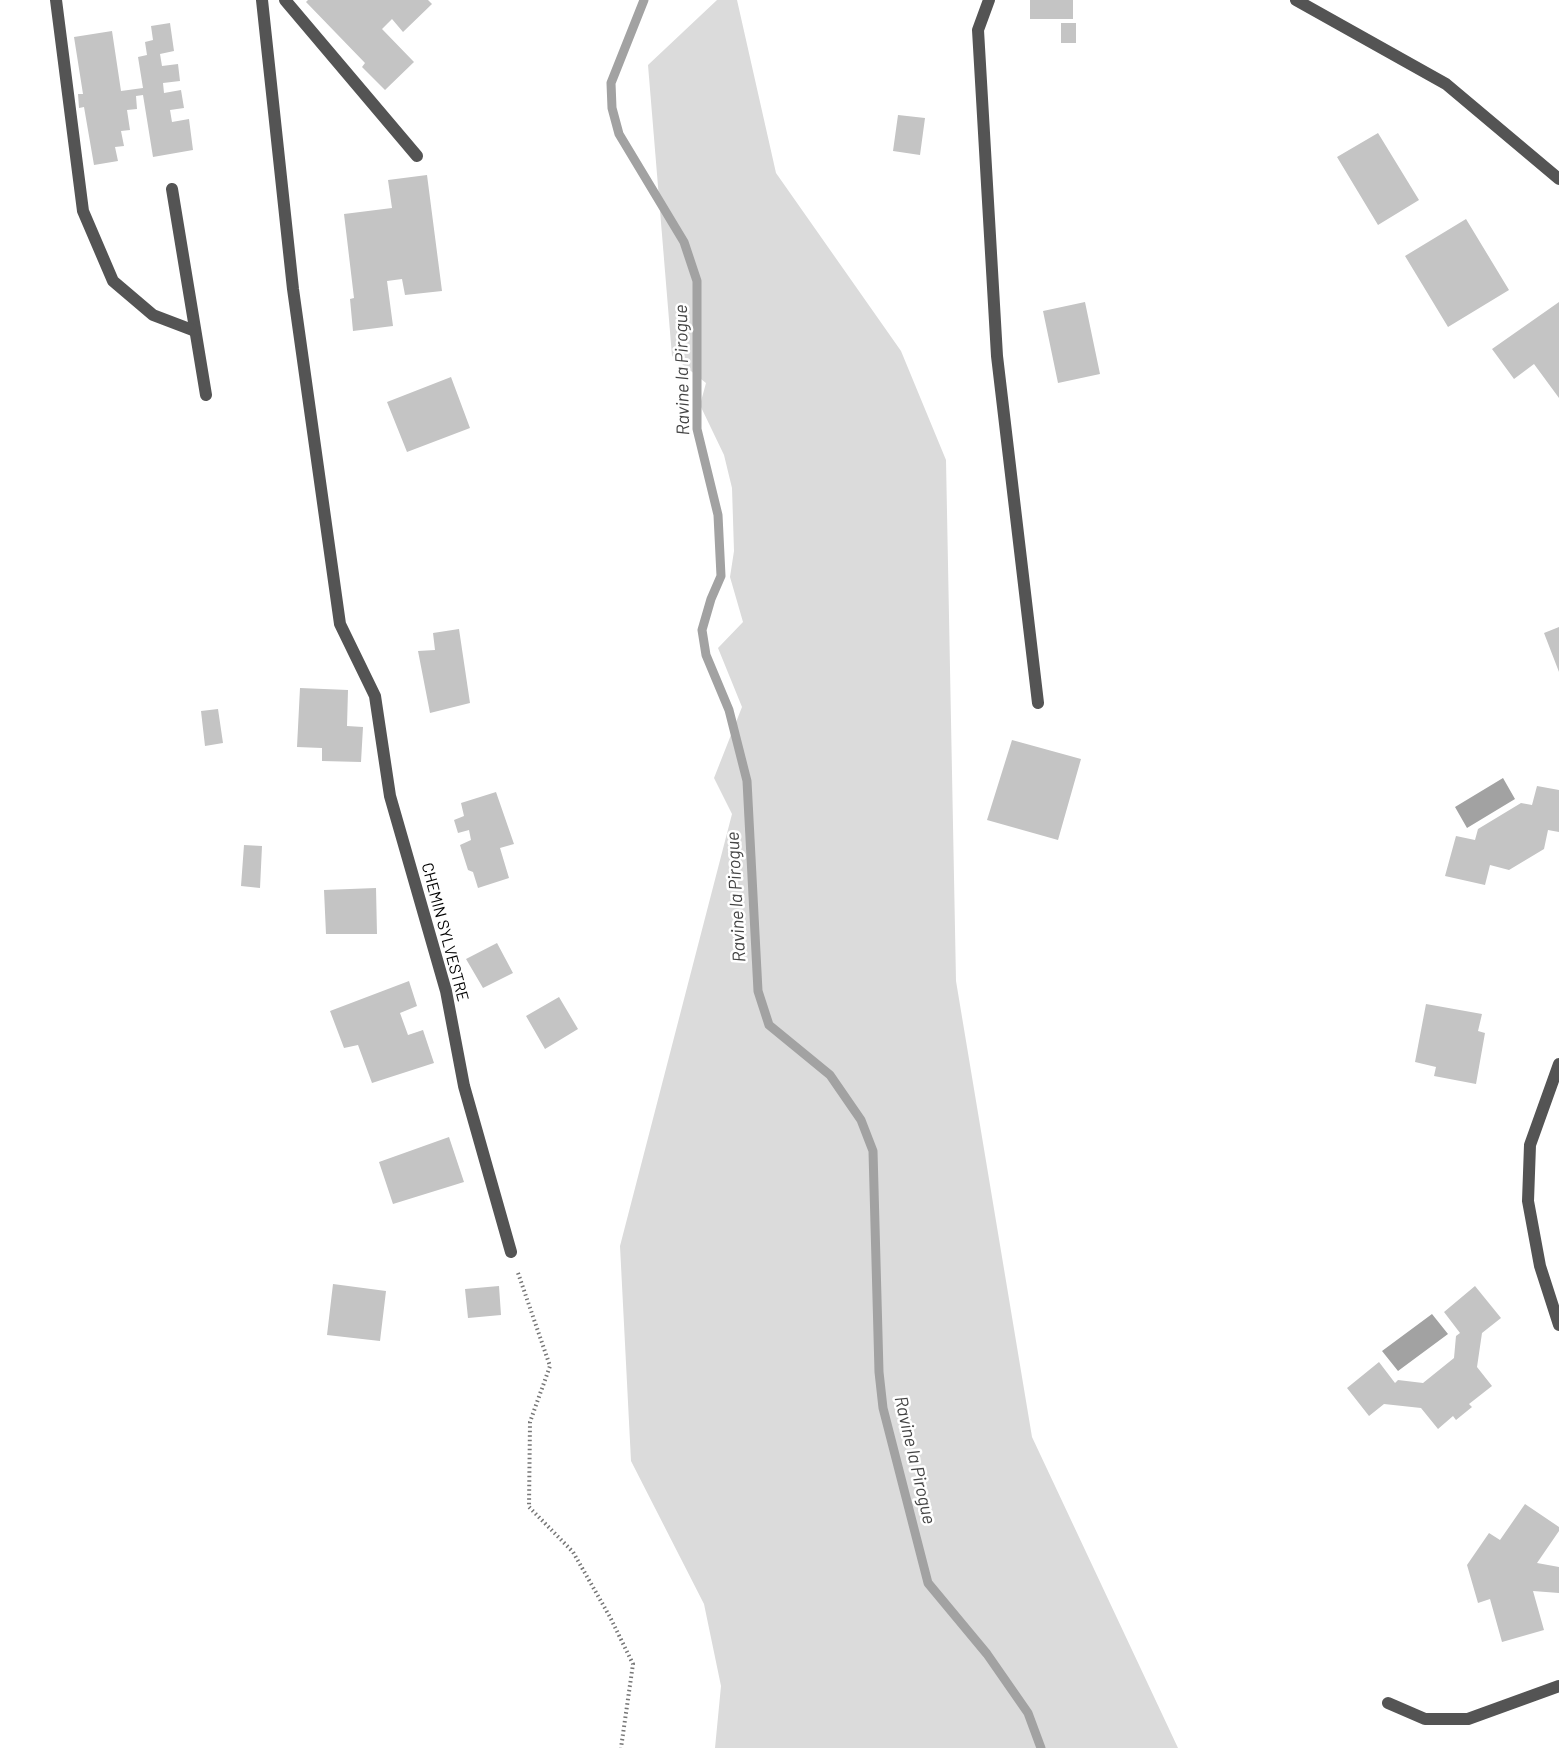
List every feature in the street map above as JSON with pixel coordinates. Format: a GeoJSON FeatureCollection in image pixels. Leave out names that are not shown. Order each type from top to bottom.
{"type":"FeatureCollection","features":[{"type":"Feature","properties":{"kind":"street"},"geometry":{"type":"LineString","coordinates":[[56,0],[83,211],[87,221],[113,281],[153,315],[195,331]]}},
{"type":"Feature","properties":{"kind":"street","name":"CHEMIN SYLVESTRE"},"geometry":{"type":"LineString","coordinates":[[262,0],[293,290],[340,624],[375,696],[390,796],[446,991],[464,1086],[511,1252]]}},
{"type":"Feature","properties":{"kind":"street"},"geometry":{"type":"LineString","coordinates":[[285,0],[417,156]]}},
{"type":"Feature","properties":{"kind":"street"},"geometry":{"type":"LineString","coordinates":[[989,0],[978,30],[997,356],[1038,703]]}},
{"type":"Feature","properties":{"kind":"street"},"geometry":{"type":"LineString","coordinates":[[1296,0],[1446,84],[1559,179]]}},
{"type":"Feature","properties":{"kind":"street"},"geometry":{"type":"LineString","coordinates":[[172,189],[206,395]]}},
{"type":"Feature","properties":{"kind":"street"},"geometry":{"type":"LineString","coordinates":[[1559,1064],[1530,1146],[1528,1201],[1540,1266],[1559,1325]]}},
{"type":"Feature","properties":{"kind":"street"},"geometry":{"type":"LineString","coordinates":[[1388,1703],[1425,1719],[1468,1719],[1559,1686]]}},
{"type":"Feature","properties":{"kind":"path"},"geometry":{"type":"LineString","coordinates":[[511,1252],[550,1366],[530,1422],[529,1507],[573,1552],[610,1617],[633,1664],[621,1748]]}},
{"type":"Feature","properties":{"kind":"shaded area"},"geometry":{"type":"Polygon","coordinates":[[[717,0],[737,0],[776,173],[901,351],[946,460],[956,981],[1032,1437],[1178,1748],[715,1748],[721,1686],[704,1604],[631,1461],[620,1246],[732,814],[714,778],[742,707],[718,648],[743,622],[730,577],[734,551],[732,488],[724,455],[700,405],[706,383],[672,356],[648,65],[717,0]]]}},
{"type":"Feature","properties":{"kind":"shaded area"},"geometry":{"type":"Polygon","coordinates":[[[1503,778],[1515,799],[1467,828],[1455,807],[1503,778]]]}},
{"type":"Feature","properties":{"kind":"shaded area"},"geometry":{"type":"Polygon","coordinates":[[[1432,1314],[1448,1334],[1398,1371],[1382,1351],[1432,1314]]]}},
{"type":"Feature","properties":{"kind":"building"},"geometry":{"type":"Polygon","coordinates":[[[308,0],[428,0],[432,4],[403,32],[392,19],[382,29],[414,62],[385,90],[362,67],[365,63],[306,2],[308,0]]]}},
{"type":"Feature","properties":{"kind":"building"},"geometry":{"type":"Polygon","coordinates":[[[1030,0],[1073,0],[1073,19],[1030,19],[1030,0]]]}},
{"type":"Feature","properties":{"kind":"building"},"geometry":{"type":"Polygon","coordinates":[[[170,23],[174,51],[160,54],[162,66],[178,64],[180,81],[163,83],[164,93],[181,90],[184,108],[170,110],[172,122],[189,119],[193,150],[153,157],[143,95],[136,96],[137,109],[127,110],[130,130],[121,131],[124,146],[115,147],[118,161],[94,165],[84,107],[79,108],[78,94],[83,94],[74,37],[112,31],[121,91],[143,88],[138,57],[147,55],[145,42],[153,40],[151,26],[170,23]]]}},
{"type":"Feature","properties":{"kind":"building"},"geometry":{"type":"Polygon","coordinates":[[[1061,23],[1076,23],[1076,43],[1061,43],[1061,23]]]}},
{"type":"Feature","properties":{"kind":"building"},"geometry":{"type":"Polygon","coordinates":[[[898,115],[925,118],[920,155],[893,151],[898,115]]]}},
{"type":"Feature","properties":{"kind":"building"},"geometry":{"type":"Polygon","coordinates":[[[1378,133],[1419,200],[1378,225],[1337,157],[1378,133]]]}},
{"type":"Feature","properties":{"kind":"building"},"geometry":{"type":"Polygon","coordinates":[[[427,175],[442,291],[405,295],[402,279],[387,281],[393,326],[353,331],[350,299],[354,298],[344,214],[392,208],[388,180],[427,175]]]}},
{"type":"Feature","properties":{"kind":"building"},"geometry":{"type":"Polygon","coordinates":[[[1466,219],[1509,290],[1448,327],[1405,256],[1466,219]]]}},
{"type":"Feature","properties":{"kind":"building"},"geometry":{"type":"Polygon","coordinates":[[[1085,302],[1100,374],[1058,383],[1043,311],[1085,302]]]}},
{"type":"Feature","properties":{"kind":"building"},"geometry":{"type":"Polygon","coordinates":[[[1559,302],[1559,398],[1534,364],[1514,379],[1492,349],[1559,302]]]}},
{"type":"Feature","properties":{"kind":"building"},"geometry":{"type":"Polygon","coordinates":[[[451,377],[470,428],[407,452],[387,402],[451,377]]]}},
{"type":"Feature","properties":{"kind":"building"},"geometry":{"type":"Polygon","coordinates":[[[1559,627],[1559,672],[1544,633],[1559,627]]]}},
{"type":"Feature","properties":{"kind":"building"},"geometry":{"type":"Polygon","coordinates":[[[459,629],[470,703],[430,713],[418,651],[435,650],[433,633],[459,629]]]}},
{"type":"Feature","properties":{"kind":"building"},"geometry":{"type":"Polygon","coordinates":[[[300,688],[348,690],[347,726],[363,727],[361,762],[322,761],[322,748],[297,747],[300,688]]]}},
{"type":"Feature","properties":{"kind":"building"},"geometry":{"type":"Polygon","coordinates":[[[218,709],[223,743],[205,746],[201,711],[218,709]]]}},
{"type":"Feature","properties":{"kind":"building"},"geometry":{"type":"Polygon","coordinates":[[[1012,740],[1081,759],[1058,840],[987,820],[1012,740]]]}},
{"type":"Feature","properties":{"kind":"building"},"geometry":{"type":"Polygon","coordinates":[[[1537,786],[1559,790],[1559,832],[1548,830],[1544,849],[1509,870],[1490,865],[1485,885],[1445,876],[1456,836],[1475,840],[1478,829],[1521,803],[1532,805],[1537,786]]]}},
{"type":"Feature","properties":{"kind":"building"},"geometry":{"type":"Polygon","coordinates":[[[496,792],[514,844],[500,848],[509,878],[478,888],[473,872],[468,870],[460,845],[471,840],[469,830],[458,833],[454,820],[464,816],[461,803],[496,792]]]}},
{"type":"Feature","properties":{"kind":"building"},"geometry":{"type":"Polygon","coordinates":[[[244,845],[262,846],[260,888],[241,886],[244,845]]]}},
{"type":"Feature","properties":{"kind":"building"},"geometry":{"type":"Polygon","coordinates":[[[376,888],[377,934],[326,934],[324,890],[376,888]]]}},
{"type":"Feature","properties":{"kind":"building"},"geometry":{"type":"Polygon","coordinates":[[[497,943],[513,973],[483,988],[466,959],[497,943]]]}},
{"type":"Feature","properties":{"kind":"building"},"geometry":{"type":"Polygon","coordinates":[[[409,981],[417,1006],[400,1013],[408,1035],[423,1030],[434,1063],[372,1083],[358,1045],[344,1048],[330,1011],[409,981]]]}},
{"type":"Feature","properties":{"kind":"building"},"geometry":{"type":"Polygon","coordinates":[[[559,997],[578,1029],[545,1049],[526,1016],[559,997]]]}},
{"type":"Feature","properties":{"kind":"building"},"geometry":{"type":"Polygon","coordinates":[[[1426,1004],[1482,1014],[1478,1031],[1485,1033],[1476,1084],[1434,1076],[1436,1067],[1415,1062],[1426,1004]]]}},
{"type":"Feature","properties":{"kind":"building"},"geometry":{"type":"Polygon","coordinates":[[[449,1137],[464,1182],[393,1204],[379,1162],[449,1137]]]}},
{"type":"Feature","properties":{"kind":"building"},"geometry":{"type":"Polygon","coordinates":[[[333,1284],[386,1291],[380,1341],[327,1335],[333,1284]]]}},
{"type":"Feature","properties":{"kind":"building"},"geometry":{"type":"Polygon","coordinates":[[[499,1286],[501,1315],[468,1318],[465,1289],[499,1286]]]}},
{"type":"Feature","properties":{"kind":"building"},"geometry":{"type":"Polygon","coordinates":[[[1475,1286],[1501,1318],[1482,1333],[1477,1367],[1492,1386],[1469,1404],[1472,1407],[1456,1420],[1453,1416],[1438,1429],[1421,1408],[1384,1404],[1369,1416],[1347,1388],[1379,1362],[1395,1383],[1398,1380],[1423,1383],[1454,1358],[1456,1336],[1460,1333],[1444,1312],[1475,1286]]]}},
{"type":"Feature","properties":{"kind":"building"},"geometry":{"type":"Polygon","coordinates":[[[1525,1504],[1559,1527],[1559,1531],[1537,1563],[1559,1567],[1559,1593],[1533,1591],[1544,1630],[1502,1642],[1490,1599],[1478,1603],[1467,1565],[1489,1533],[1500,1540],[1525,1504]]]}},
{"type":"Feature","properties":{"kind":"waterway","name":"Ravine la Pirogue"},"geometry":{"type":"LineString","coordinates":[[644,0],[611,83],[612,108],[619,134],[684,242],[697,281],[697,429],[718,515],[721,576],[702,630],[706,655],[729,710],[747,781],[758,991],[769,1025],[830,1075],[861,1120],[873,1151],[879,1372],[883,1408],[928,1583],[987,1654],[1028,1713],[1041,1748]]}}]}
